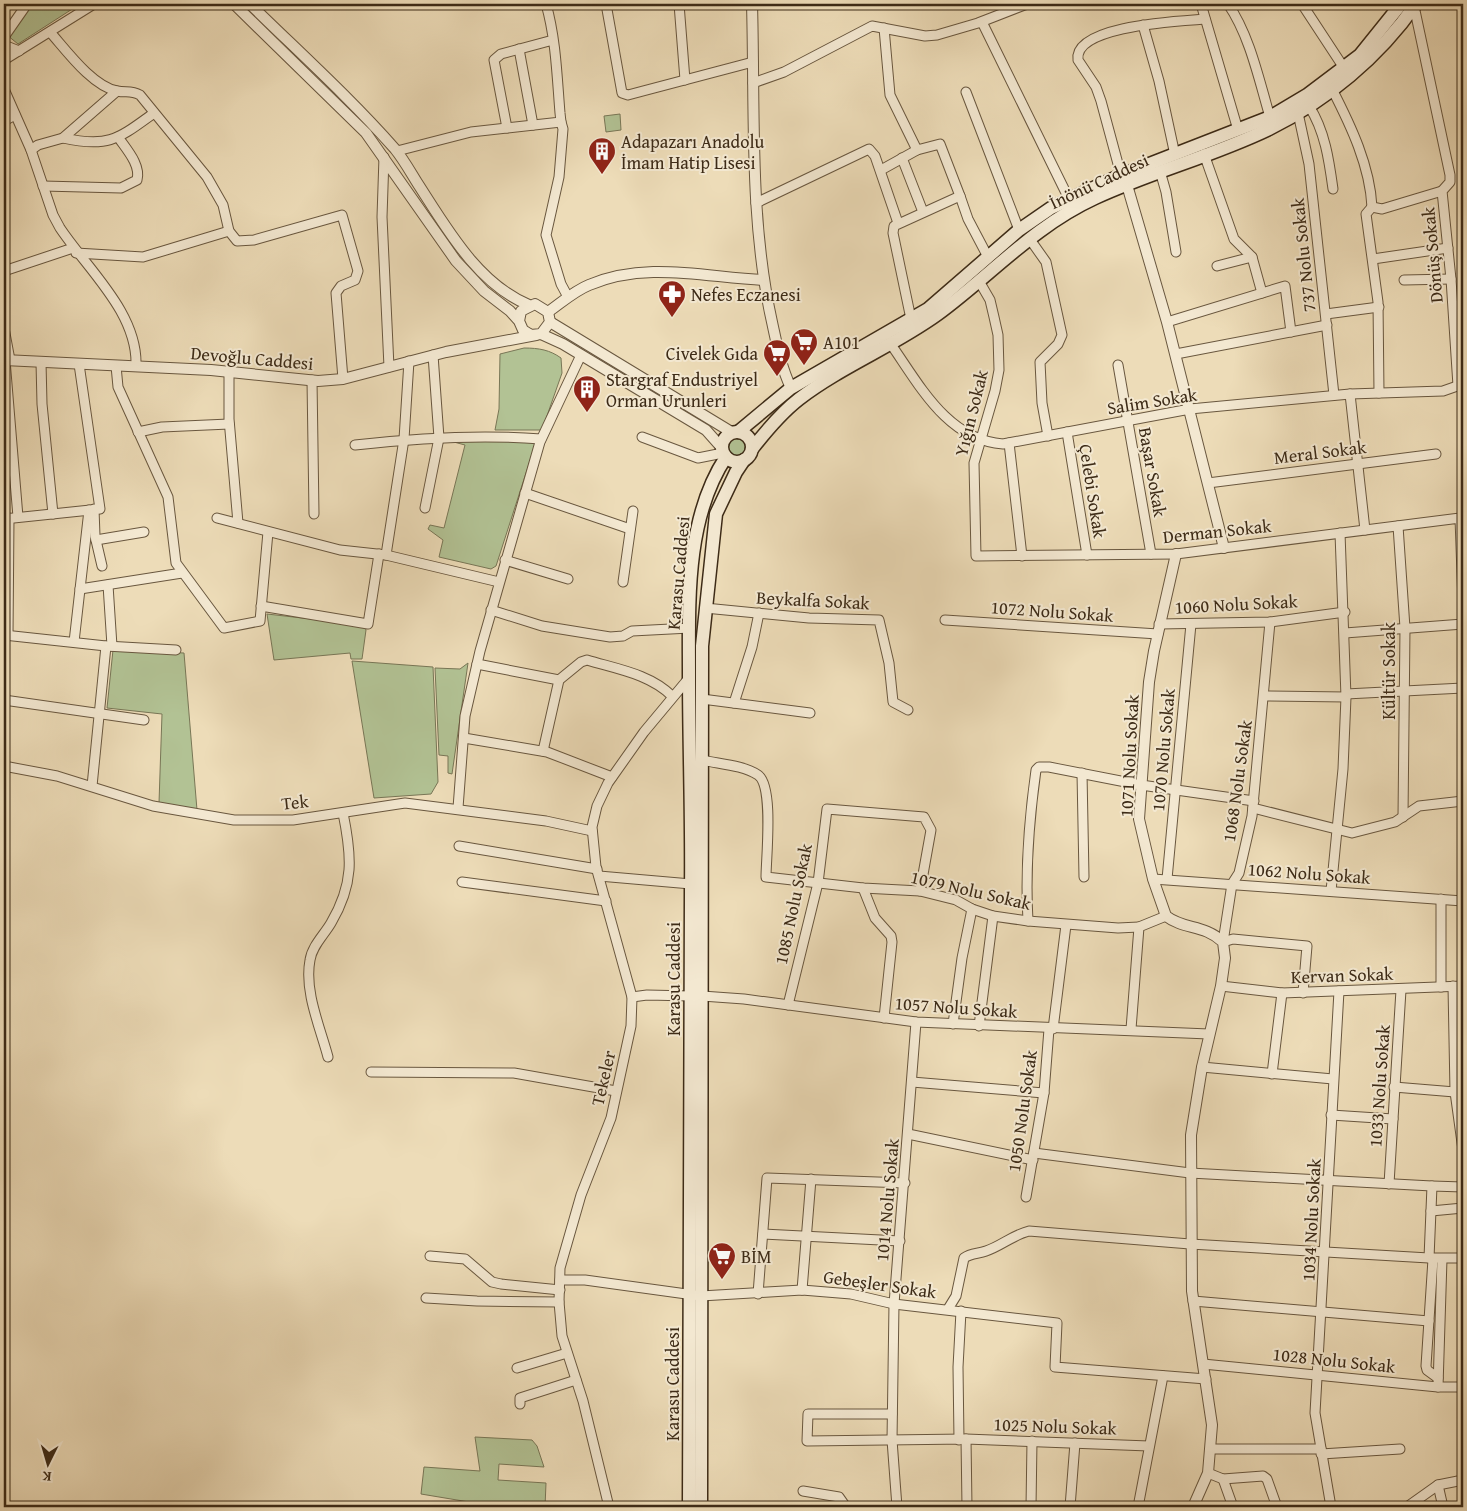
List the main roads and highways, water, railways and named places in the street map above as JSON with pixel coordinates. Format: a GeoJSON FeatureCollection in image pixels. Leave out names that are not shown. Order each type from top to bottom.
{"type":"FeatureCollection","features":[{"type":"Feature","properties":{"kind":"main road","name":"İnönü Caddesi"},"geometry":{"type":"LineString","coordinates":[[752,449],[767,430],[798,400],[937,315],[979,282],[1024,234],[1175,154],[1270,117],[1308,95],[1360,54],[1410,5]]}},
{"type":"Feature","properties":{"kind":"main road","name":"İnönü Caddesi"},"geometry":{"type":"LineString","coordinates":[[736,433],[791,388],[911,319],[935,303],[988,257],[1024,234],[1069,199],[1124,180],[1160,171],[1261,133],[1304,110],[1381,47],[1410,5]]}},
{"type":"Feature","properties":{"kind":"main road"},"geometry":{"type":"LineString","coordinates":[[736,433],[747,436],[752,449],[744,460],[735,462],[724,453],[725,438],[736,433]]}},
{"type":"Feature","properties":{"kind":"main road","name":"Karasu Caddesi"},"geometry":{"type":"LineString","coordinates":[[696,996],[691,884],[689,678],[693,558],[702,508],[724,453]]}},
{"type":"Feature","properties":{"kind":"main road","name":"Karasu Caddesi"},"geometry":{"type":"LineString","coordinates":[[701,1507],[696,1295],[696,996],[702,760],[702,646],[716,514],[736,472],[744,460]]}},
{"type":"Feature","properties":{"kind":"main road","name":"Karasu Caddesi"},"geometry":{"type":"LineString","coordinates":[[689,1507],[696,1295]]}},
{"type":"Feature","properties":{"kind":"place","name":"Adapazarı Anadolu İmam Hatip Lisesi"},"geometry":{"type":"Point","coordinates":[602,175]}},
{"type":"Feature","properties":{"kind":"place","name":"Nefes Eczanesi"},"geometry":{"type":"Point","coordinates":[672,318]}},
{"type":"Feature","properties":{"kind":"place","name":"A101"},"geometry":{"type":"Point","coordinates":[804,366]}},
{"type":"Feature","properties":{"kind":"place","name":"Civelek Gıda"},"geometry":{"type":"Point","coordinates":[777,377]}},
{"type":"Feature","properties":{"kind":"place","name":"Stargraf Endustriyel Orman Urunleri"},"geometry":{"type":"Point","coordinates":[587,413]}},
{"type":"Feature","properties":{"kind":"place","name":"BİM"},"geometry":{"type":"Point","coordinates":[722,1280]}}]}
